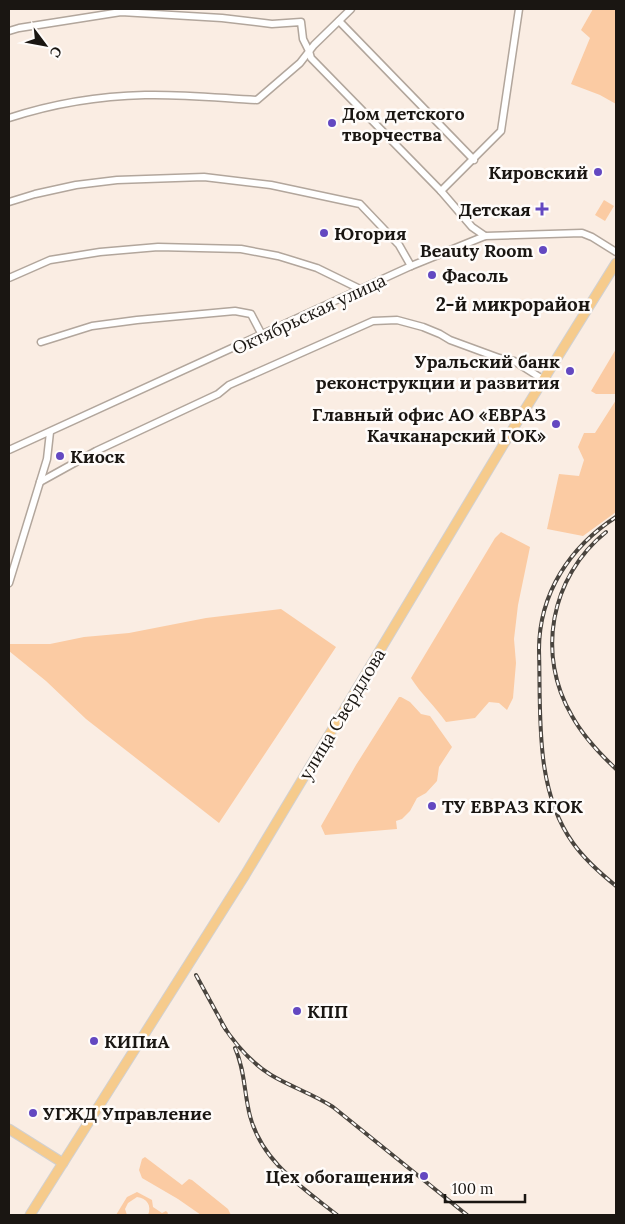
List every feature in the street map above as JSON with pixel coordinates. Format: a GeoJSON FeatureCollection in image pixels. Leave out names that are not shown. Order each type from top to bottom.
{"type":"FeatureCollection","features":[{"type":"Feature","properties":{"kind":"main road","name":"улица Свердлова"},"geometry":{"type":"LineString","coordinates":[[30,1215],[250,866],[616,263]]}},
{"type":"Feature","properties":{"kind":"main road"},"geometry":{"type":"LineString","coordinates":[[9,1129],[63,1163]]}},
{"type":"Feature","properties":{"kind":"street"},"geometry":{"type":"LineString","coordinates":[[9,118],[35,110],[88,100],[145,95],[257,100],[300,63],[309,51],[351,9]]}},
{"type":"Feature","properties":{"kind":"street"},"geometry":{"type":"LineString","coordinates":[[441,191],[501,131],[519,9]]}},
{"type":"Feature","properties":{"kind":"street"},"geometry":{"type":"LineString","coordinates":[[9,31],[121,12],[222,18],[272,24],[301,22],[303,40],[311,58],[441,191],[472,227],[485,236]]}},
{"type":"Feature","properties":{"kind":"street"},"geometry":{"type":"LineString","coordinates":[[339,21],[474,160]]}},
{"type":"Feature","properties":{"kind":"street"},"geometry":{"type":"LineString","coordinates":[[9,202],[76,185],[117,180],[204,177],[271,185],[360,204],[399,245],[411,266]]}},
{"type":"Feature","properties":{"kind":"street","name":"Октябрьская улица"},"geometry":{"type":"LineString","coordinates":[[9,450],[411,266],[485,236],[582,233],[592,236],[616,252]]}},
{"type":"Feature","properties":{"kind":"street"},"geometry":{"type":"LineString","coordinates":[[9,278],[50,260],[100,252],[158,247],[241,249],[278,256],[317,268],[362,290]]}},
{"type":"Feature","properties":{"kind":"street"},"geometry":{"type":"LineString","coordinates":[[41,342],[92,326],[235,311],[251,314],[262,335]]}},
{"type":"Feature","properties":{"kind":"street"},"geometry":{"type":"LineString","coordinates":[[40,482],[96,451],[218,394],[229,385],[373,321],[397,320],[423,327],[450,340],[499,358],[514,361],[544,380]]}},
{"type":"Feature","properties":{"kind":"street"},"geometry":{"type":"LineString","coordinates":[[9,583],[47,459],[50,432]]}},
{"type":"Feature","properties":{"kind":"shaded area"},"geometry":{"type":"Polygon","coordinates":[[[593,9],[616,9],[616,104],[600,95],[571,84],[590,38],[581,30],[593,9]]]}},
{"type":"Feature","properties":{"kind":"shaded area"},"geometry":{"type":"Polygon","coordinates":[[[604,200],[614,206],[605,221],[595,215],[604,200]]]}},
{"type":"Feature","properties":{"kind":"shaded area"},"geometry":{"type":"Polygon","coordinates":[[[616,349],[616,394],[596,394],[591,391],[616,349]]]}},
{"type":"Feature","properties":{"kind":"shaded area"},"geometry":{"type":"Polygon","coordinates":[[[616,400],[616,512],[583,536],[547,529],[559,474],[579,476],[584,460],[578,447],[584,433],[595,433],[616,400]]]}},
{"type":"Feature","properties":{"kind":"shaded area"},"geometry":{"type":"Polygon","coordinates":[[[501,532],[530,547],[518,605],[514,639],[516,663],[513,698],[507,710],[499,703],[489,702],[475,718],[446,722],[411,678],[495,538],[501,532]]]}},
{"type":"Feature","properties":{"kind":"shaded area"},"geometry":{"type":"Polygon","coordinates":[[[281,609],[336,647],[219,823],[86,719],[46,681],[9,651],[9,644],[50,644],[84,637],[129,633],[206,618],[281,609]]]}},
{"type":"Feature","properties":{"kind":"shaded area"},"geometry":{"type":"Polygon","coordinates":[[[399,697],[410,702],[421,714],[430,716],[452,747],[439,767],[437,781],[426,793],[417,798],[410,811],[402,819],[396,821],[397,829],[325,835],[321,826],[356,765],[399,697]]]}},
{"type":"Feature","properties":{"kind":"shaded area"},"geometry":{"type":"Polygon","coordinates":[[[145,1157],[182,1185],[189,1179],[192,1180],[228,1209],[231,1215],[201,1215],[142,1178],[139,1170],[142,1159],[145,1157]]]}},
{"type":"Feature","properties":{"kind":"shaded area"},"geometry":{"type":"Polygon","coordinates":[[[137,1192],[152,1200],[153,1207],[162,1213],[166,1211],[167,1215],[148,1215],[148,1203],[144,1199],[137,1197],[128,1203],[125,1209],[127,1215],[116,1215],[127,1197],[137,1192]]]}},
{"type":"Feature","properties":{"kind":"railway"},"geometry":{"type":"LineString","coordinates":[[616,517],[585,542],[560,573],[545,609],[540,629],[539,650],[542,750],[552,799],[560,822],[573,843],[593,866],[616,886]]}},
{"type":"Feature","properties":{"kind":"railway"},"geometry":{"type":"LineString","coordinates":[[606,532],[587,550],[572,571],[561,594],[554,618],[552,643],[554,668],[561,692],[572,716],[592,744],[616,769]]}},
{"type":"Feature","properties":{"kind":"railway"},"geometry":{"type":"LineString","coordinates":[[196,975],[226,1030]]}},
{"type":"Feature","properties":{"kind":"railway"},"geometry":{"type":"LineString","coordinates":[[222,1024],[243,1052],[263,1070],[333,1107],[467,1215]]}},
{"type":"Feature","properties":{"kind":"railway"},"geometry":{"type":"LineString","coordinates":[[235,1048],[243,1073],[250,1116],[264,1147],[297,1184],[337,1215]]}},
{"type":"Feature","properties":{"kind":"place","name":"Дом детского творчества"},"geometry":{"type":"Point","coordinates":[332,123]}},
{"type":"Feature","properties":{"kind":"place","name":"Кировский"},"geometry":{"type":"Point","coordinates":[598,172]}},
{"type":"Feature","properties":{"kind":"place","name":"Детская"},"geometry":{"type":"Point","coordinates":[542,209]}},
{"type":"Feature","properties":{"kind":"place","name":"Югория"},"geometry":{"type":"Point","coordinates":[324,233]}},
{"type":"Feature","properties":{"kind":"place","name":"Beauty Room"},"geometry":{"type":"Point","coordinates":[543,250]}},
{"type":"Feature","properties":{"kind":"place","name":"Фасоль"},"geometry":{"type":"Point","coordinates":[432,275]}},
{"type":"Feature","properties":{"kind":"place","name":"Уральский банк реконструкции и развития"},"geometry":{"type":"Point","coordinates":[570,371]}},
{"type":"Feature","properties":{"kind":"place","name":"Главный офис АО «ЕВРАЗ Качканарский ГОК»"},"geometry":{"type":"Point","coordinates":[556,424]}},
{"type":"Feature","properties":{"kind":"place","name":"Киоск"},"geometry":{"type":"Point","coordinates":[60,456]}},
{"type":"Feature","properties":{"kind":"place","name":"ТУ ЕВРАЗ КГОК"},"geometry":{"type":"Point","coordinates":[432,806]}},
{"type":"Feature","properties":{"kind":"place","name":"КПП"},"geometry":{"type":"Point","coordinates":[297,1011]}},
{"type":"Feature","properties":{"kind":"place","name":"КИПиА"},"geometry":{"type":"Point","coordinates":[94,1041]}},
{"type":"Feature","properties":{"kind":"place","name":"УГЖД Управление"},"geometry":{"type":"Point","coordinates":[33,1113]}},
{"type":"Feature","properties":{"kind":"place","name":"Цех обогащения"},"geometry":{"type":"Point","coordinates":[424,1176]}},
{"type":"Feature","properties":{"kind":"district","name":"2-й микрорайон"},"geometry":{"type":"Point","coordinates":[513,304]}}]}
